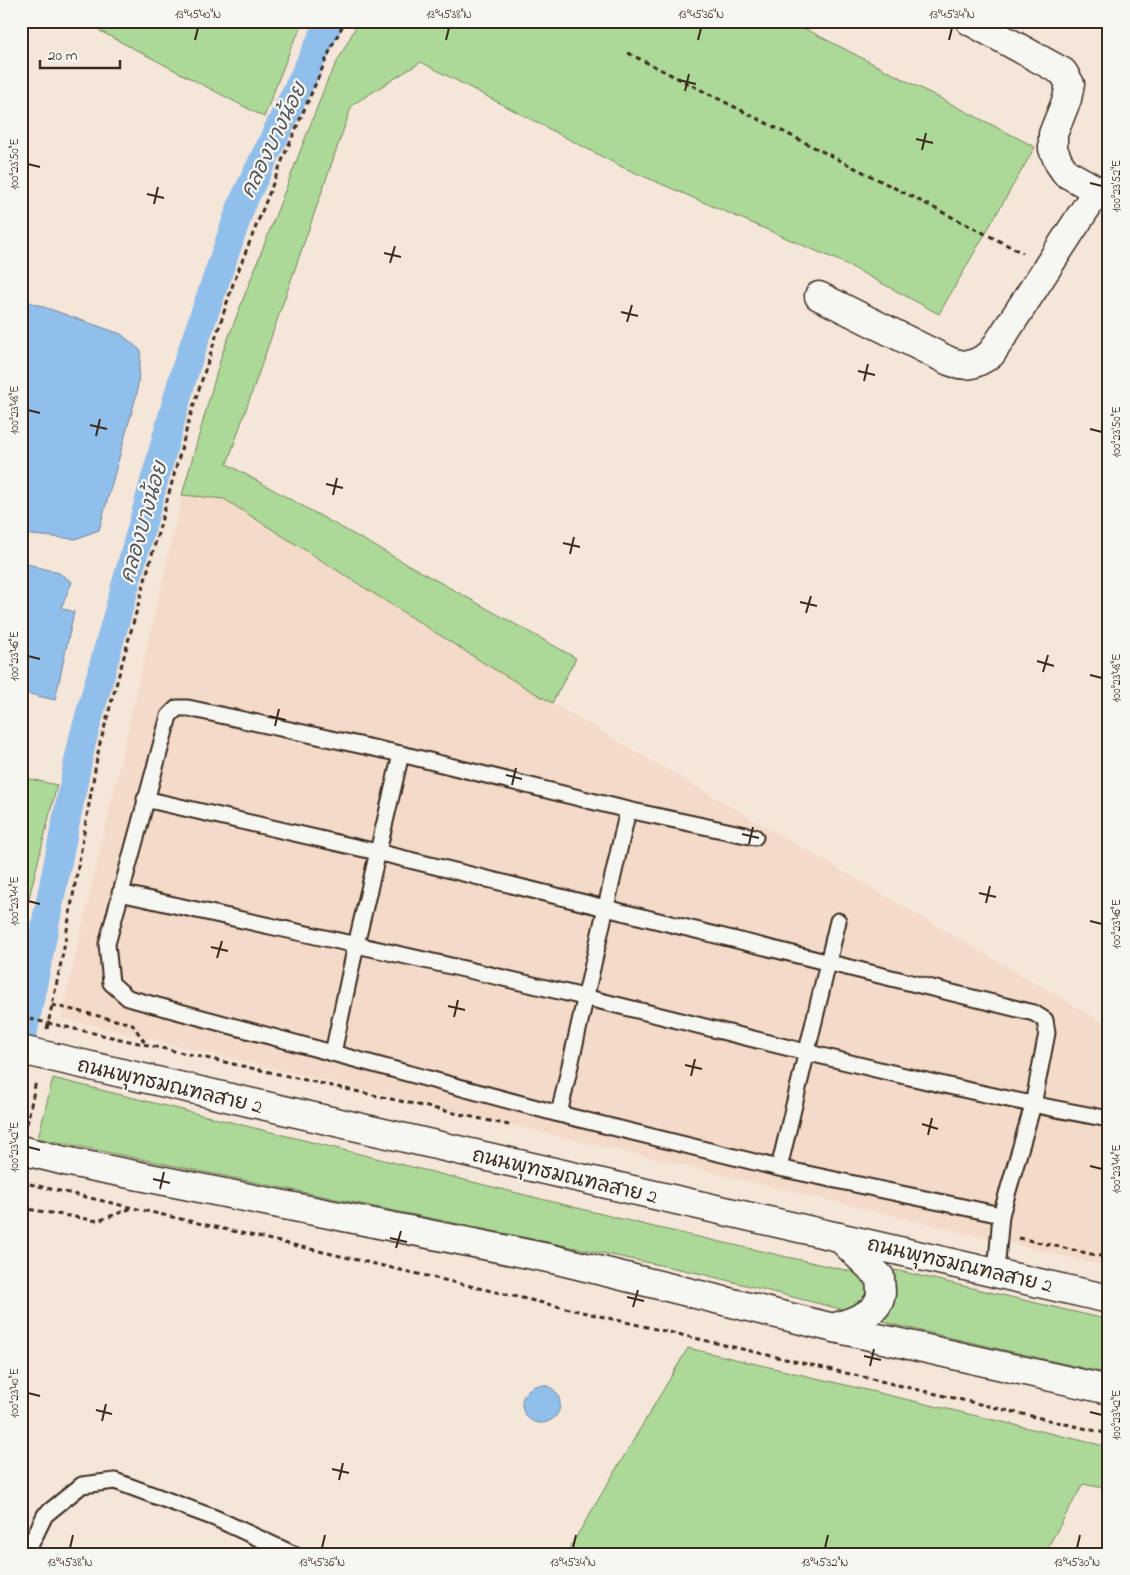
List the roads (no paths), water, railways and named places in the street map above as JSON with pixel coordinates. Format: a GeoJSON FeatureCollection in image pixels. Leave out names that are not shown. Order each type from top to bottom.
{"type":"FeatureCollection","features":[{"type":"Feature","properties":{"kind":"main road"},"geometry":{"type":"LineString","coordinates":[[820,296],[949,361],[960,365],[971,365],[981,362],[991,354],[1048,266],[1103,194],[1066,173],[1053,149],[1053,134],[1067,99],[1070,84],[1064,72],[970,21]]}},
{"type":"Feature","properties":{"kind":"main road","name":"ถนนพุทธมณฑลสาย 2"},"geometry":{"type":"LineString","coordinates":[[21,1050],[1109,1299]]}},
{"type":"Feature","properties":{"kind":"main road"},"geometry":{"type":"LineString","coordinates":[[23,1140],[65,1161],[553,1259],[834,1328],[1109,1390]]}},
{"type":"Feature","properties":{"kind":"main road"},"geometry":{"type":"LineString","coordinates":[[834,1328],[875,1310],[881,1295],[880,1277],[840,1237]]}},
{"type":"Feature","properties":{"kind":"lane"},"geometry":{"type":"LineString","coordinates":[[755,837],[628,810],[401,754],[188,708],[177,708],[169,716],[107,944],[111,984],[128,998],[559,1114],[779,1168],[1001,1215]]}},
{"type":"Feature","properties":{"kind":"lane"},"geometry":{"type":"LineString","coordinates":[[333,1054],[377,852],[401,754]]}},
{"type":"Feature","properties":{"kind":"lane"},"geometry":{"type":"LineString","coordinates":[[145,799],[606,907],[1034,1013],[1045,1020],[1047,1033],[1032,1105],[1001,1215],[996,1272]]}},
{"type":"Feature","properties":{"kind":"lane"},"geometry":{"type":"LineString","coordinates":[[559,1114],[628,810]]}},
{"type":"Feature","properties":{"kind":"lane"},"geometry":{"type":"LineString","coordinates":[[120,893],[585,997],[807,1053],[1032,1105],[1109,1119]]}},
{"type":"Feature","properties":{"kind":"lane"},"geometry":{"type":"LineString","coordinates":[[779,1168],[838,921]]}},
{"type":"Feature","properties":{"kind":"lane"},"geometry":{"type":"LineString","coordinates":[[26,1554],[45,1515],[82,1485],[115,1481],[215,1518],[293,1554]]}},
{"type":"Feature","properties":{"kind":"water"},"geometry":{"type":"Polygon","coordinates":[[[21,299],[121,334],[141,351],[137,393],[99,530],[75,539],[21,534],[21,299]]]}},
{"type":"Feature","properties":{"kind":"water"},"geometry":{"type":"Polygon","coordinates":[[[21,562],[59,573],[72,582],[61,608],[74,612],[55,700],[21,692],[21,562]]]}},
{"type":"Feature","properties":{"kind":"water"},"geometry":{"type":"Polygon","coordinates":[[[541,1385],[554,1391],[560,1404],[554,1417],[541,1423],[528,1417],[522,1404],[528,1391],[541,1385]]]}},
{"type":"Feature","properties":{"kind":"waterway","name":"คลองบางน้อย"},"geometry":{"type":"LineString","coordinates":[[21,1045],[82,742],[185,370],[242,204],[330,21]]}}]}
